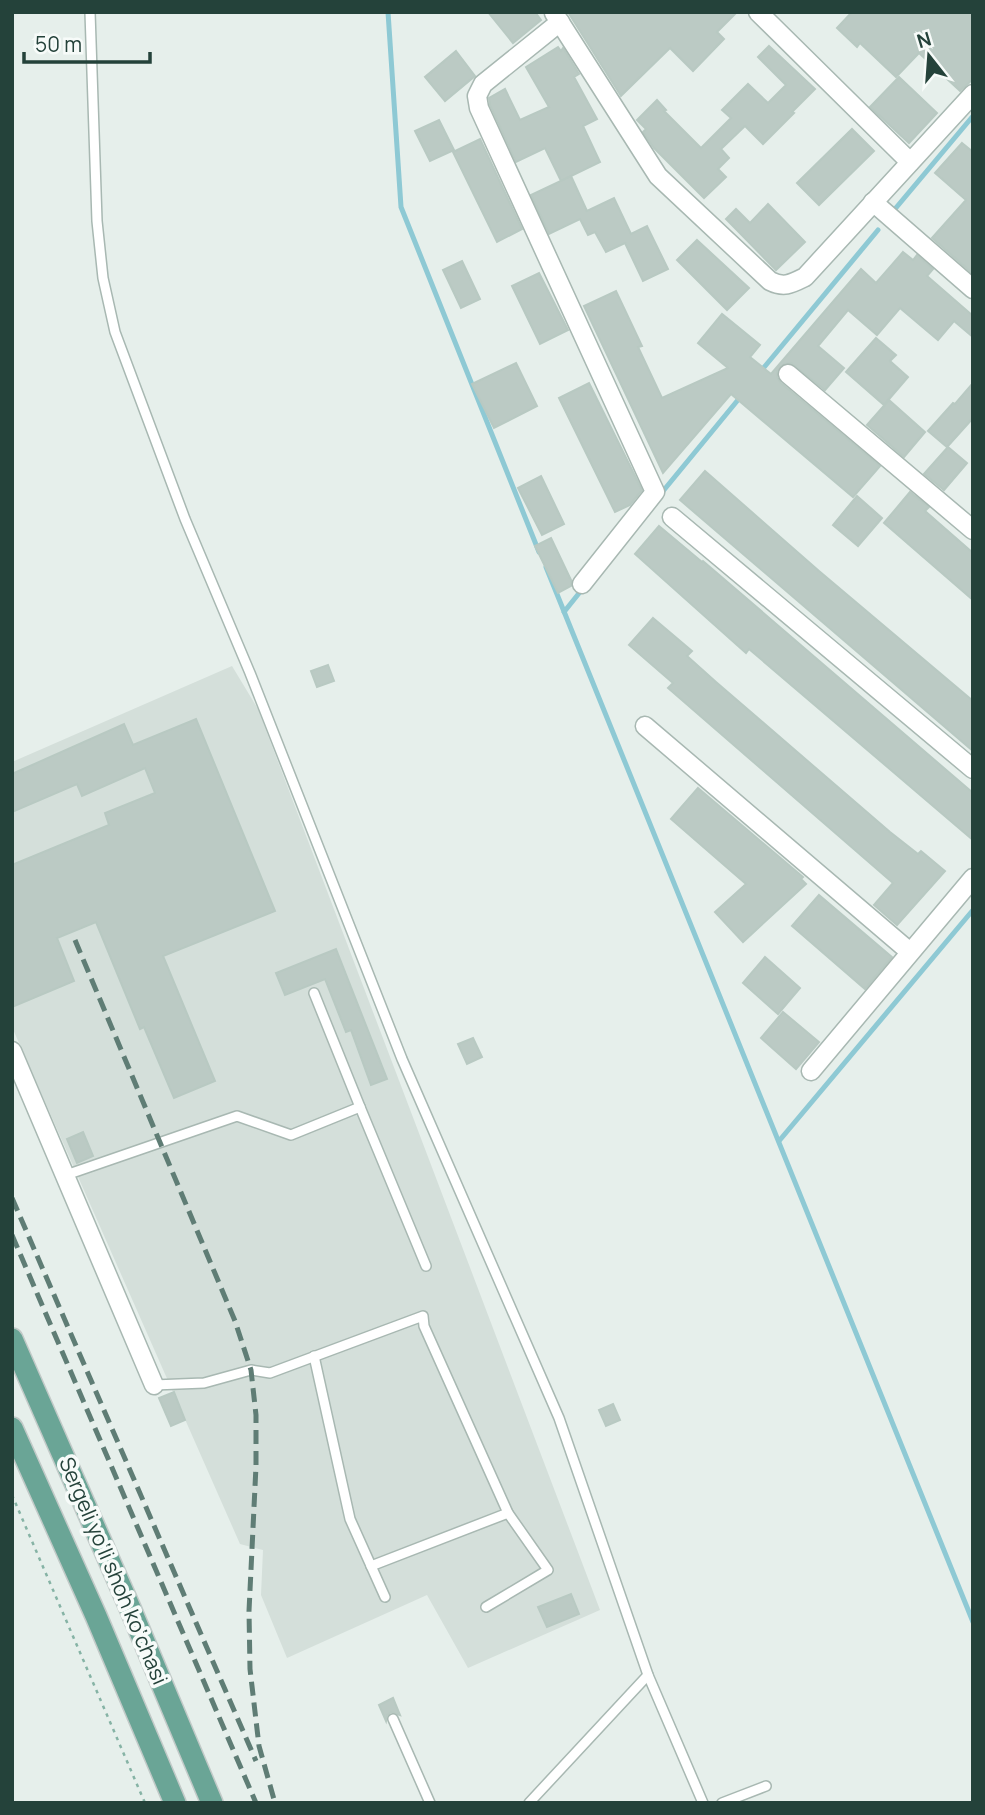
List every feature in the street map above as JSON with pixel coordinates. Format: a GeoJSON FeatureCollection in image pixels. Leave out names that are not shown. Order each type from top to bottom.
{"type":"FeatureCollection","features":[{"type":"Feature","properties":{"kind":"main road","name":"Sergeli yo‘li shoh ko‘chasi"},"geometry":{"type":"LineString","coordinates":[[12,1339],[212,1803]]}},
{"type":"Feature","properties":{"kind":"main road","name":"Sergeli yo‘li shoh ko‘chasi"},"geometry":{"type":"LineString","coordinates":[[12,1428],[175,1803]]}},
{"type":"Feature","properties":{"kind":"street"},"geometry":{"type":"LineString","coordinates":[[758,12],[910,162]]}},
{"type":"Feature","properties":{"kind":"street"},"geometry":{"type":"LineString","coordinates":[[582,584],[655,492],[479,108],[477,96],[483,84],[556,17],[658,176],[770,281],[779,285],[791,284],[805,277],[973,94]]}},
{"type":"Feature","properties":{"kind":"street"},"geometry":{"type":"LineString","coordinates":[[873,202],[973,289]]}},
{"type":"Feature","properties":{"kind":"street"},"geometry":{"type":"LineString","coordinates":[[788,374],[973,530]]}},
{"type":"Feature","properties":{"kind":"street"},"geometry":{"type":"LineString","coordinates":[[672,517],[973,769]]}},
{"type":"Feature","properties":{"kind":"street"},"geometry":{"type":"LineString","coordinates":[[645,726],[910,952]]}},
{"type":"Feature","properties":{"kind":"street"},"geometry":{"type":"LineString","coordinates":[[811,1071],[973,878]]}},
{"type":"Feature","properties":{"kind":"street"},"geometry":{"type":"LineString","coordinates":[[12,1051],[154,1385]]}},
{"type":"Feature","properties":{"kind":"lane"},"geometry":{"type":"LineString","coordinates":[[90,12],[97,221],[103,278],[115,332],[185,519],[250,673],[402,1059],[559,1418],[648,1675],[703,1803]]}},
{"type":"Feature","properties":{"kind":"lane"},"geometry":{"type":"LineString","coordinates":[[314,993],[426,1266]]}},
{"type":"Feature","properties":{"kind":"lane"},"geometry":{"type":"LineString","coordinates":[[66,1175],[237,1116],[291,1135],[360,1107]]}},
{"type":"Feature","properties":{"kind":"lane"},"geometry":{"type":"LineString","coordinates":[[154,1385],[204,1383],[251,1370],[270,1373],[423,1315],[424,1326],[508,1513],[548,1570],[486,1607]]}},
{"type":"Feature","properties":{"kind":"lane"},"geometry":{"type":"LineString","coordinates":[[314,1356],[351,1518],[385,1598]]}},
{"type":"Feature","properties":{"kind":"lane"},"geometry":{"type":"LineString","coordinates":[[371,1566],[508,1513]]}},
{"type":"Feature","properties":{"kind":"lane"},"geometry":{"type":"LineString","coordinates":[[529,1803],[648,1675]]}},
{"type":"Feature","properties":{"kind":"lane"},"geometry":{"type":"LineString","coordinates":[[393,1718],[430,1803]]}},
{"type":"Feature","properties":{"kind":"lane"},"geometry":{"type":"LineString","coordinates":[[722,1803],[766,1786]]}},
{"type":"Feature","properties":{"kind":"path"},"geometry":{"type":"LineString","coordinates":[[12,1495],[145,1803]]}},
{"type":"Feature","properties":{"kind":"shaded area"},"geometry":{"type":"Polygon","coordinates":[[[232,666],[258,709],[600,1610],[468,1668],[427,1595],[287,1658],[261,1595],[263,1550],[240,1544],[12,1027],[12,762],[232,666]]]}},
{"type":"Feature","properties":{"kind":"building"},"geometry":{"type":"Polygon","coordinates":[[[488,12],[535,12],[541,20],[513,43],[488,12]]]}},
{"type":"Feature","properties":{"kind":"building"},"geometry":{"type":"Polygon","coordinates":[[[568,12],[737,12],[717,32],[724,39],[693,71],[670,48],[621,96],[568,12]]]}},
{"type":"Feature","properties":{"kind":"building"},"geometry":{"type":"Polygon","coordinates":[[[852,12],[973,12],[973,79],[960,91],[919,53],[896,77],[860,43],[857,47],[837,28],[852,12]]]}},
{"type":"Feature","properties":{"kind":"building"},"geometry":{"type":"Polygon","coordinates":[[[769,46],[815,89],[763,144],[745,126],[721,149],[729,158],[718,169],[726,177],[704,198],[654,148],[643,132],[646,129],[637,120],[657,100],[666,110],[664,111],[701,148],[731,118],[722,110],[748,84],[768,103],[786,85],[758,57],[769,46]]]}},
{"type":"Feature","properties":{"kind":"building"},"geometry":{"type":"Polygon","coordinates":[[[558,47],[561,51],[563,48],[579,74],[574,77],[597,119],[583,126],[600,162],[561,181],[545,148],[516,162],[489,98],[505,89],[520,120],[549,107],[526,67],[558,47]]]}},
{"type":"Feature","properties":{"kind":"building"},"geometry":{"type":"Polygon","coordinates":[[[456,51],[475,76],[445,101],[425,77],[456,51]]]}},
{"type":"Feature","properties":{"kind":"building"},"geometry":{"type":"Polygon","coordinates":[[[899,77],[937,113],[909,143],[870,107],[899,77]]]}},
{"type":"Feature","properties":{"kind":"building"},"geometry":{"type":"Polygon","coordinates":[[[439,120],[454,150],[430,161],[415,131],[439,120]]]}},
{"type":"Feature","properties":{"kind":"building"},"geometry":{"type":"Polygon","coordinates":[[[852,129],[874,151],[819,205],[797,183],[852,129]]]}},
{"type":"Feature","properties":{"kind":"building"},"geometry":{"type":"Polygon","coordinates":[[[480,139],[522,229],[497,242],[453,152],[480,139]]]}},
{"type":"Feature","properties":{"kind":"building"},"geometry":{"type":"Polygon","coordinates":[[[962,143],[973,152],[973,274],[932,238],[966,200],[935,173],[962,143]]]}},
{"type":"Feature","properties":{"kind":"building"},"geometry":{"type":"Polygon","coordinates":[[[571,176],[587,211],[614,198],[631,234],[647,226],[668,269],[643,281],[625,243],[606,252],[595,232],[588,235],[580,219],[549,234],[531,195],[571,176]]]}},
{"type":"Feature","properties":{"kind":"building"},"geometry":{"type":"Polygon","coordinates":[[[768,204],[805,242],[776,270],[726,219],[736,209],[750,223],[768,204]]]}},
{"type":"Feature","properties":{"kind":"building"},"geometry":{"type":"Polygon","coordinates":[[[697,240],[749,288],[727,310],[677,260],[697,240]]]}},
{"type":"Feature","properties":{"kind":"building"},"geometry":{"type":"Polygon","coordinates":[[[903,252],[913,260],[917,255],[933,269],[927,276],[973,316],[973,337],[954,321],[938,340],[900,308],[877,335],[848,310],[818,346],[844,368],[825,390],[791,363],[784,364],[777,371],[781,383],[880,466],[853,497],[731,394],[663,473],[584,306],[616,291],[642,346],[638,347],[662,398],[728,368],[698,343],[722,314],[760,345],[750,357],[771,374],[861,269],[876,283],[903,252]]]}},
{"type":"Feature","properties":{"kind":"building"},"geometry":{"type":"Polygon","coordinates":[[[462,261],[480,299],[461,308],[443,270],[462,261]]]}},
{"type":"Feature","properties":{"kind":"building"},"geometry":{"type":"Polygon","coordinates":[[[539,273],[568,330],[540,344],[512,286],[539,273]]]}},
{"type":"Feature","properties":{"kind":"building"},"geometry":{"type":"Polygon","coordinates":[[[876,338],[896,355],[890,361],[908,377],[884,405],[846,372],[876,338]]]}},
{"type":"Feature","properties":{"kind":"building"},"geometry":{"type":"Polygon","coordinates":[[[516,363],[537,406],[494,428],[472,384],[516,363]]]}},
{"type":"Feature","properties":{"kind":"building"},"geometry":{"type":"Polygon","coordinates":[[[589,383],[642,490],[630,505],[615,512],[559,398],[589,383]]]}},
{"type":"Feature","properties":{"kind":"building"},"geometry":{"type":"Polygon","coordinates":[[[973,383],[973,418],[947,447],[928,431],[973,383]]]}},
{"type":"Feature","properties":{"kind":"building"},"geometry":{"type":"Polygon","coordinates":[[[889,400],[925,432],[904,457],[867,425],[889,400]]]}},
{"type":"Feature","properties":{"kind":"building"},"geometry":{"type":"Polygon","coordinates":[[[948,447],[967,463],[944,490],[924,474],[948,447]]]}},
{"type":"Feature","properties":{"kind":"building"},"geometry":{"type":"Polygon","coordinates":[[[705,471],[973,701],[973,751],[680,500],[705,471]]]}},
{"type":"Feature","properties":{"kind":"building"},"geometry":{"type":"Polygon","coordinates":[[[541,476],[564,524],[542,535],[518,488],[541,476]]]}},
{"type":"Feature","properties":{"kind":"building"},"geometry":{"type":"Polygon","coordinates":[[[910,492],[929,507],[925,511],[973,553],[973,600],[884,523],[910,492]]]}},
{"type":"Feature","properties":{"kind":"building"},"geometry":{"type":"Polygon","coordinates":[[[857,496],[882,518],[858,546],[833,525],[857,496]]]}},
{"type":"Feature","properties":{"kind":"building"},"geometry":{"type":"Polygon","coordinates":[[[659,526],[973,793],[973,840],[749,649],[746,653],[635,554],[659,526]]]}},
{"type":"Feature","properties":{"kind":"building"},"geometry":{"type":"Polygon","coordinates":[[[551,538],[571,580],[571,586],[558,593],[535,546],[551,538]]]}},
{"type":"Feature","properties":{"kind":"building"},"geometry":{"type":"Polygon","coordinates":[[[653,618],[692,651],[687,656],[716,682],[890,832],[918,854],[921,851],[945,871],[897,925],[874,905],[893,883],[668,688],[673,683],[629,645],[653,618]]]}},
{"type":"Feature","properties":{"kind":"building"},"geometry":{"type":"Polygon","coordinates":[[[328,665],[334,681],[317,687],[311,671],[328,665]]]}},
{"type":"Feature","properties":{"kind":"building"},"geometry":{"type":"Polygon","coordinates":[[[196,719],[275,911],[163,956],[215,1081],[174,1098],[144,1027],[140,1029],[96,922],[57,938],[74,981],[12,1007],[12,865],[109,825],[105,813],[155,793],[145,768],[82,796],[77,784],[12,812],[12,774],[124,724],[133,745],[196,719]]]}},
{"type":"Feature","properties":{"kind":"building"},"geometry":{"type":"Polygon","coordinates":[[[698,788],[803,877],[801,879],[806,884],[743,942],[715,912],[746,884],[671,819],[698,788]]]}},
{"type":"Feature","properties":{"kind":"building"},"geometry":{"type":"Polygon","coordinates":[[[819,895],[892,957],[865,989],[792,926],[819,895]]]}},
{"type":"Feature","properties":{"kind":"building"},"geometry":{"type":"Polygon","coordinates":[[[336,949],[387,1079],[371,1085],[351,1030],[346,1032],[325,979],[285,995],[276,973],[336,949]]]}},
{"type":"Feature","properties":{"kind":"building"},"geometry":{"type":"Polygon","coordinates":[[[765,957],[800,988],[778,1014],[743,983],[765,957]]]}},
{"type":"Feature","properties":{"kind":"building"},"geometry":{"type":"Polygon","coordinates":[[[783,1012],[819,1042],[796,1069],[761,1038],[783,1012]]]}},
{"type":"Feature","properties":{"kind":"building"},"geometry":{"type":"Polygon","coordinates":[[[473,1038],[482,1057],[467,1064],[458,1044],[473,1038]]]}},
{"type":"Feature","properties":{"kind":"building"},"geometry":{"type":"Polygon","coordinates":[[[83,1132],[93,1156],[77,1163],[67,1139],[83,1132]]]}},
{"type":"Feature","properties":{"kind":"building"},"geometry":{"type":"Polygon","coordinates":[[[174,1392],[185,1420],[171,1426],[159,1398],[174,1392]]]}},
{"type":"Feature","properties":{"kind":"building"},"geometry":{"type":"Polygon","coordinates":[[[613,1404],[620,1420],[606,1426],[599,1410],[613,1404]]]}},
{"type":"Feature","properties":{"kind":"building"},"geometry":{"type":"Polygon","coordinates":[[[571,1594],[579,1614],[547,1627],[538,1607],[571,1594]]]}},
{"type":"Feature","properties":{"kind":"building"},"geometry":{"type":"Polygon","coordinates":[[[393,1698],[400,1715],[391,1712],[386,1721],[379,1705],[393,1698]]]}},
{"type":"Feature","properties":{"kind":"waterway"},"geometry":{"type":"LineString","coordinates":[[388,12],[401,207],[539,552]]}},
{"type":"Feature","properties":{"kind":"waterway"},"geometry":{"type":"LineString","coordinates":[[895,209],[973,116]]}},
{"type":"Feature","properties":{"kind":"waterway"},"geometry":{"type":"LineString","coordinates":[[761,371],[878,230]]}},
{"type":"Feature","properties":{"kind":"waterway"},"geometry":{"type":"LineString","coordinates":[[659,496],[742,395]]}},
{"type":"Feature","properties":{"kind":"waterway"},"geometry":{"type":"LineString","coordinates":[[546,567],[973,1622]]}},
{"type":"Feature","properties":{"kind":"waterway"},"geometry":{"type":"LineString","coordinates":[[564,612],[584,587]]}},
{"type":"Feature","properties":{"kind":"waterway"},"geometry":{"type":"LineString","coordinates":[[779,1141],[973,910]]}},
{"type":"Feature","properties":{"kind":"railway"},"geometry":{"type":"LineString","coordinates":[[75,940],[235,1321],[251,1370],[256,1415],[256,1466],[249,1611],[250,1669],[259,1746],[275,1803]]}},
{"type":"Feature","properties":{"kind":"railway"},"geometry":{"type":"LineString","coordinates":[[12,1198],[256,1761]]}},
{"type":"Feature","properties":{"kind":"railway"},"geometry":{"type":"LineString","coordinates":[[12,1235],[256,1803]]}}]}
